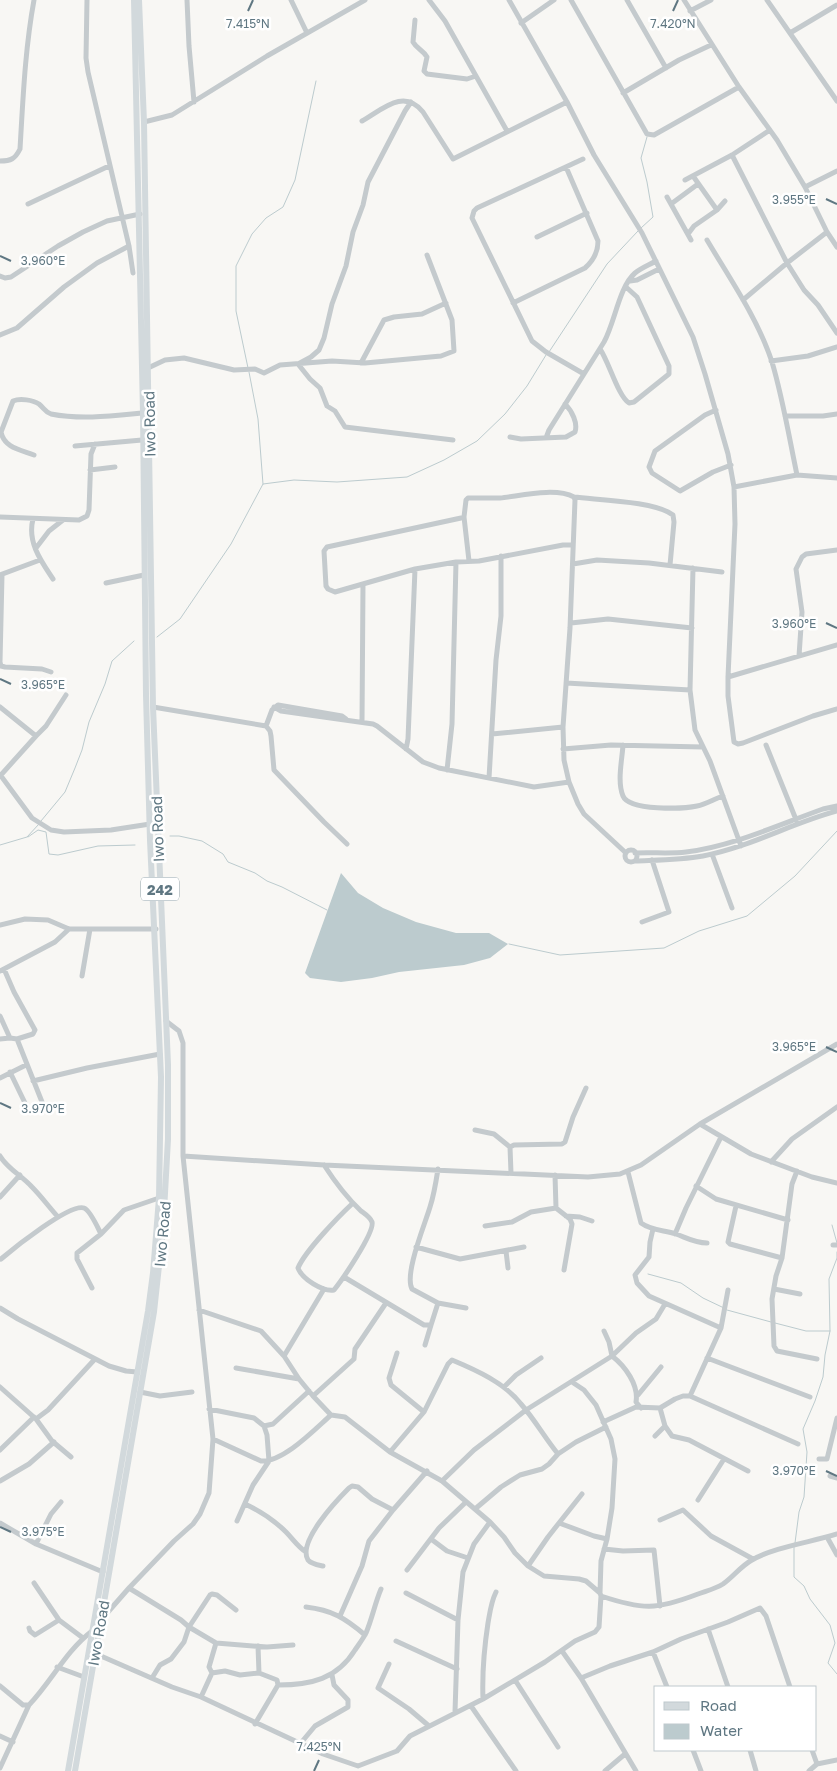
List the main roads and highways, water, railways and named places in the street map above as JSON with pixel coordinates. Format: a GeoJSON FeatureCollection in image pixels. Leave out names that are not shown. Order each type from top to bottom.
{"type":"FeatureCollection","features":[{"type":"Feature","properties":{"kind":"main road","name":"Iwo Road"},"geometry":{"type":"LineString","coordinates":[[74,1771],[127,1449],[153,1273],[159,1198],[161,969],[146,476],[142,440],[140,214],[134,0]]}},
{"type":"Feature","properties":{"kind":"main road","name":"Iwo Road"},"geometry":{"type":"LineString","coordinates":[[68,1771],[103,1572],[140,1392],[158,1280],[167,1186],[169,1102],[166,1021],[156,929],[150,824],[144,576],[148,368],[144,122],[139,0]]}},
{"type":"Feature","properties":{"kind":"water"},"geometry":{"type":"Polygon","coordinates":[[[341,873],[358,893],[383,908],[416,922],[456,933],[489,933],[508,944],[490,958],[464,965],[399,972],[341,982],[310,978],[305,973],[341,873]]]}},
{"type":"Feature","properties":{"kind":"waterway"},"geometry":{"type":"LineString","coordinates":[[248,368],[236,311],[236,266],[252,234],[266,218],[283,207],[295,180],[316,81]]}},
{"type":"Feature","properties":{"kind":"waterway"},"geometry":{"type":"LineString","coordinates":[[641,228],[653,217],[641,158],[647,137]]}},
{"type":"Feature","properties":{"kind":"waterway"},"geometry":{"type":"LineString","coordinates":[[549,352],[607,264],[638,231]]}},
{"type":"Feature","properties":{"kind":"waterway"},"geometry":{"type":"LineString","coordinates":[[157,637],[180,619],[231,544],[263,484],[294,480],[337,482],[407,477],[444,460],[477,441],[505,414],[527,386],[546,355]]}},
{"type":"Feature","properties":{"kind":"waterway"},"geometry":{"type":"LineString","coordinates":[[249,372],[258,419],[263,484]]}},
{"type":"Feature","properties":{"kind":"waterway"},"geometry":{"type":"LineString","coordinates":[[41,821],[65,792],[82,750],[89,722],[105,684],[112,661],[134,641]]}},
{"type":"Feature","properties":{"kind":"waterway"},"geometry":{"type":"LineString","coordinates":[[0,845],[27,837],[39,824]]}},
{"type":"Feature","properties":{"kind":"waterway"},"geometry":{"type":"LineString","coordinates":[[28,837],[38,830],[46,832],[49,854],[58,855],[98,846],[135,845]]}},
{"type":"Feature","properties":{"kind":"waterway"},"geometry":{"type":"LineString","coordinates":[[509,944],[560,955],[664,948],[699,931],[747,916],[795,876],[837,831]]}},
{"type":"Feature","properties":{"kind":"waterway"},"geometry":{"type":"LineString","coordinates":[[170,836],[202,841],[223,854],[228,862],[255,873],[267,881],[327,910]]}},
{"type":"Feature","properties":{"kind":"waterway"},"geometry":{"type":"LineString","coordinates":[[832,1225],[837,1243]]}},
{"type":"Feature","properties":{"kind":"waterway"},"geometry":{"type":"LineString","coordinates":[[795,1543],[799,1512],[804,1497],[807,1452],[803,1429],[823,1377],[830,1331],[829,1279],[837,1258],[837,1252]]}},
{"type":"Feature","properties":{"kind":"waterway"},"geometry":{"type":"LineString","coordinates":[[648,1274],[681,1283],[703,1298],[724,1308]]}},
{"type":"Feature","properties":{"kind":"waterway"},"geometry":{"type":"LineString","coordinates":[[727,1310],[771,1322]]}},
{"type":"Feature","properties":{"kind":"waterway"},"geometry":{"type":"LineString","coordinates":[[775,1323],[806,1331],[830,1331]]}},
{"type":"Feature","properties":{"kind":"waterway"},"geometry":{"type":"LineString","coordinates":[[794,1547],[794,1577],[804,1586],[810,1599],[830,1625],[835,1643],[828,1663],[837,1674]]}}]}
